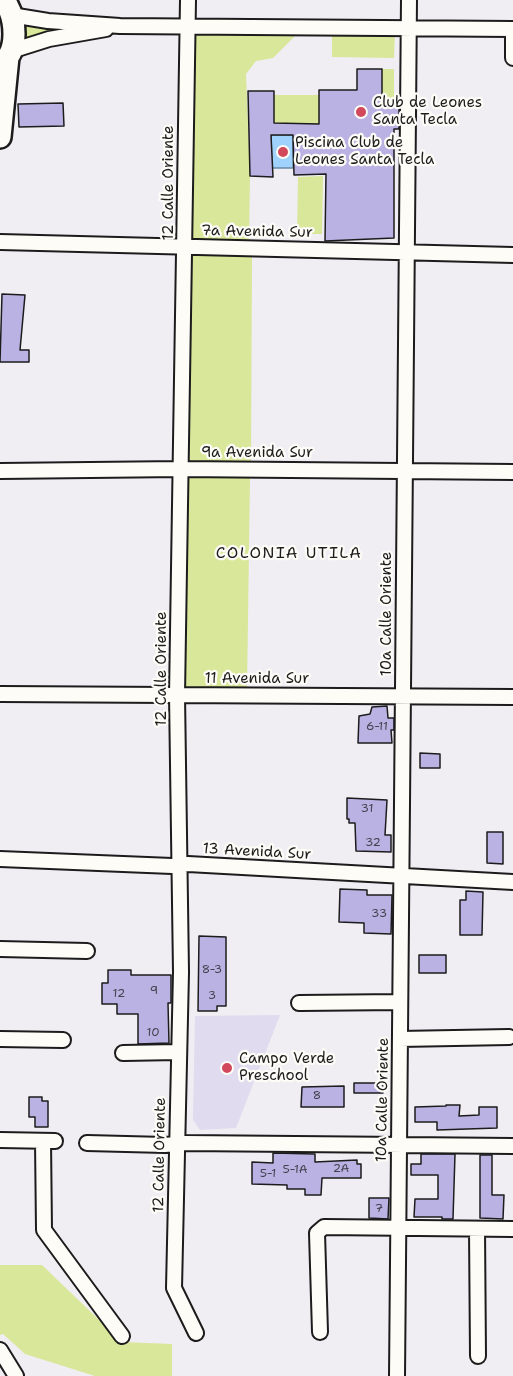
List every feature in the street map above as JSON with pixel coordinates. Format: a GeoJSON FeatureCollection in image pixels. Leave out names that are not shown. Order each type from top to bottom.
{"type":"FeatureCollection","features":[{"type":"Feature","properties":{"kind":"highway"},"geometry":{"type":"LineString","coordinates":[[0,137],[6,58],[14,28],[8,5]]}},
{"type":"Feature","properties":{"kind":"street","name":"12 Calle Oriente"},"geometry":{"type":"LineString","coordinates":[[188,0],[177,695],[181,972],[174,1288],[196,1333]]}},
{"type":"Feature","properties":{"kind":"street","name":"10a Calle Oriente"},"geometry":{"type":"LineString","coordinates":[[397,1376],[409,0]]}},
{"type":"Feature","properties":{"kind":"street"},"geometry":{"type":"LineString","coordinates":[[8,5],[48,21],[120,26],[513,29],[513,58]]}},
{"type":"Feature","properties":{"kind":"street"},"geometry":{"type":"LineString","coordinates":[[6,58],[49,39],[120,26]]}},
{"type":"Feature","properties":{"kind":"street","name":"7a Avenida Sur"},"geometry":{"type":"LineString","coordinates":[[0,243],[513,255]]}},
{"type":"Feature","properties":{"kind":"street","name":"9a Avenida Sur"},"geometry":{"type":"LineString","coordinates":[[0,471],[208,469],[513,472]]}},
{"type":"Feature","properties":{"kind":"street","name":"11 Avenida Sur"},"geometry":{"type":"LineString","coordinates":[[0,694],[513,697]]}},
{"type":"Feature","properties":{"kind":"street","name":"13 Avenida Sur"},"geometry":{"type":"LineString","coordinates":[[0,859],[180,865],[513,882]]}},
{"type":"Feature","properties":{"kind":"street"},"geometry":{"type":"LineString","coordinates":[[0,950],[87,951]]}},
{"type":"Feature","properties":{"kind":"street"},"geometry":{"type":"LineString","coordinates":[[299,1003],[400,1002]]}},
{"type":"Feature","properties":{"kind":"street"},"geometry":{"type":"LineString","coordinates":[[400,1039],[509,1037]]}},
{"type":"Feature","properties":{"kind":"street"},"geometry":{"type":"LineString","coordinates":[[0,1039],[63,1040]]}},
{"type":"Feature","properties":{"kind":"street"},"geometry":{"type":"LineString","coordinates":[[123,1053],[178,1052]]}},
{"type":"Feature","properties":{"kind":"street"},"geometry":{"type":"LineString","coordinates":[[0,1140],[49,1141],[44,1230],[122,1336]]}},
{"type":"Feature","properties":{"kind":"street"},"geometry":{"type":"LineString","coordinates":[[87,1143],[513,1146]]}},
{"type":"Feature","properties":{"kind":"street"},"geometry":{"type":"LineString","coordinates":[[320,1332],[317,1233],[320,1229],[324,1227],[513,1229]]}},
{"type":"Feature","properties":{"kind":"street"},"geometry":{"type":"LineString","coordinates":[[477,1229],[478,1356]]}},
{"type":"Feature","properties":{"kind":"street"},"geometry":{"type":"LineString","coordinates":[[0,1350],[16,1376]]}},
{"type":"Feature","properties":{"kind":"shaded area","name":"Campo Verde Preschool"},"geometry":{"type":"Polygon","coordinates":[[[280,1015],[236,1128],[200,1130],[193,1120],[195,1016],[280,1015]]]}},
{"type":"Feature","properties":{"kind":"green space"},"geometry":{"type":"Polygon","coordinates":[[[27,23],[78,29],[26,40],[24,26],[27,23]]]}},
{"type":"Feature","properties":{"kind":"green space"},"geometry":{"type":"Polygon","coordinates":[[[191,31],[300,31],[273,58],[256,61],[246,74],[250,176],[249,245],[191,244],[191,31]]]}},
{"type":"Feature","properties":{"kind":"green space"},"geometry":{"type":"Polygon","coordinates":[[[332,31],[395,31],[394,58],[332,57],[332,31]]]}},
{"type":"Feature","properties":{"kind":"green space"},"geometry":{"type":"Polygon","coordinates":[[[382,69],[394,69],[394,101],[382,101],[382,69]]]}},
{"type":"Feature","properties":{"kind":"green space"},"geometry":{"type":"Polygon","coordinates":[[[274,95],[319,95],[319,124],[274,123],[274,95]]]}},
{"type":"Feature","properties":{"kind":"green space"},"geometry":{"type":"Polygon","coordinates":[[[323,176],[322,234],[297,234],[298,177],[323,176]]]}},
{"type":"Feature","properties":{"kind":"green space"},"geometry":{"type":"Polygon","coordinates":[[[190,254],[252,256],[251,463],[186,462],[190,254]]]}},
{"type":"Feature","properties":{"kind":"green space"},"geometry":{"type":"Polygon","coordinates":[[[188,477],[250,478],[247,689],[184,688],[188,477]]]}},
{"type":"Feature","properties":{"kind":"green space"},"geometry":{"type":"Polygon","coordinates":[[[0,1265],[42,1265],[122,1342],[172,1344],[172,1376],[95,1376],[25,1354],[3,1334],[0,1335],[0,1265]]]}},
{"type":"Feature","properties":{"kind":"water","name":"Piscina Club de Leones Santa Tecla"},"geometry":{"type":"Polygon","coordinates":[[[271,135],[293,135],[293,168],[272,168],[271,135]]]}},
{"type":"Feature","properties":{"kind":"building"},"geometry":{"type":"Polygon","coordinates":[[[357,69],[382,69],[382,101],[399,101],[399,129],[394,129],[394,238],[325,241],[326,174],[294,175],[293,135],[271,135],[273,177],[250,176],[248,91],[274,91],[274,123],[319,124],[319,90],[357,90],[357,69]]]}},
{"type":"Feature","properties":{"kind":"building"},"geometry":{"type":"Polygon","coordinates":[[[63,103],[64,126],[19,127],[18,104],[63,103]]]}},
{"type":"Feature","properties":{"kind":"building"},"geometry":{"type":"Polygon","coordinates":[[[2,294],[25,295],[20,350],[29,350],[29,362],[0,362],[2,294]]]}},
{"type":"Feature","properties":{"kind":"building"},"geometry":{"type":"Polygon","coordinates":[[[387,706],[388,718],[394,718],[394,730],[391,730],[392,743],[358,743],[359,716],[370,714],[372,707],[387,706]]]}},
{"type":"Feature","properties":{"kind":"building"},"geometry":{"type":"Polygon","coordinates":[[[420,753],[440,754],[440,768],[420,768],[420,753]]]}},
{"type":"Feature","properties":{"kind":"building"},"geometry":{"type":"Polygon","coordinates":[[[347,798],[387,800],[385,835],[391,835],[391,852],[356,851],[355,823],[349,823],[347,819],[347,798]]]}},
{"type":"Feature","properties":{"kind":"building"},"geometry":{"type":"Polygon","coordinates":[[[487,832],[503,832],[503,864],[487,863],[487,832]]]}},
{"type":"Feature","properties":{"kind":"building"},"geometry":{"type":"Polygon","coordinates":[[[340,889],[367,890],[367,895],[392,895],[391,934],[364,933],[364,923],[339,922],[340,889]]]}},
{"type":"Feature","properties":{"kind":"building"},"geometry":{"type":"Polygon","coordinates":[[[466,891],[483,892],[482,935],[460,935],[460,900],[466,900],[466,891]]]}},
{"type":"Feature","properties":{"kind":"building"},"geometry":{"type":"Polygon","coordinates":[[[199,936],[226,937],[226,1006],[217,1006],[217,1011],[198,1011],[199,936]]]}},
{"type":"Feature","properties":{"kind":"building"},"geometry":{"type":"Polygon","coordinates":[[[419,955],[446,955],[446,973],[419,973],[419,955]]]}},
{"type":"Feature","properties":{"kind":"building"},"geometry":{"type":"Polygon","coordinates":[[[108,970],[131,970],[131,975],[171,975],[171,1003],[168,1003],[169,1043],[138,1044],[138,1014],[117,1014],[117,1004],[102,1004],[102,983],[108,983],[108,970]]]}},
{"type":"Feature","properties":{"kind":"building"},"geometry":{"type":"Polygon","coordinates":[[[354,1083],[383,1083],[383,1093],[354,1093],[354,1083]]]}},
{"type":"Feature","properties":{"kind":"building"},"geometry":{"type":"Polygon","coordinates":[[[344,1086],[344,1107],[301,1107],[302,1087],[344,1086]]]}},
{"type":"Feature","properties":{"kind":"building"},"geometry":{"type":"Polygon","coordinates":[[[29,1097],[42,1097],[42,1101],[48,1101],[48,1127],[35,1127],[35,1117],[29,1117],[29,1097]]]}},
{"type":"Feature","properties":{"kind":"building"},"geometry":{"type":"Polygon","coordinates":[[[460,1105],[459,1116],[479,1115],[479,1107],[497,1107],[497,1128],[437,1130],[437,1122],[415,1122],[415,1107],[460,1105]]]}},
{"type":"Feature","properties":{"kind":"building"},"geometry":{"type":"Polygon","coordinates":[[[273,1153],[315,1154],[315,1162],[357,1160],[357,1164],[361,1164],[361,1178],[322,1178],[321,1195],[305,1195],[305,1189],[287,1189],[287,1185],[252,1184],[252,1162],[273,1163],[273,1153]]]}},
{"type":"Feature","properties":{"kind":"building"},"geometry":{"type":"Polygon","coordinates":[[[421,1154],[455,1154],[453,1219],[414,1217],[415,1199],[438,1199],[438,1175],[411,1175],[411,1164],[421,1164],[421,1154]]]}},
{"type":"Feature","properties":{"kind":"building"},"geometry":{"type":"Polygon","coordinates":[[[480,1155],[492,1155],[492,1195],[504,1195],[503,1219],[480,1218],[480,1155]]]}},
{"type":"Feature","properties":{"kind":"building"},"geometry":{"type":"Polygon","coordinates":[[[369,1198],[389,1198],[388,1219],[369,1218],[369,1198]]]}},
{"type":"Feature","properties":{"kind":"place","name":"Club de Leones Santa Tecla"},"geometry":{"type":"Point","coordinates":[361,112]}},
{"type":"Feature","properties":{"kind":"place","name":"Piscina Club de Leones Santa Tecla"},"geometry":{"type":"Point","coordinates":[283,152]}},
{"type":"Feature","properties":{"kind":"place","name":"Campo Verde Preschool"},"geometry":{"type":"Point","coordinates":[227,1068]}},
{"type":"Feature","properties":{"kind":"district","name":"COLONIA UTILA"},"geometry":{"type":"Point","coordinates":[289,554]}}]}
